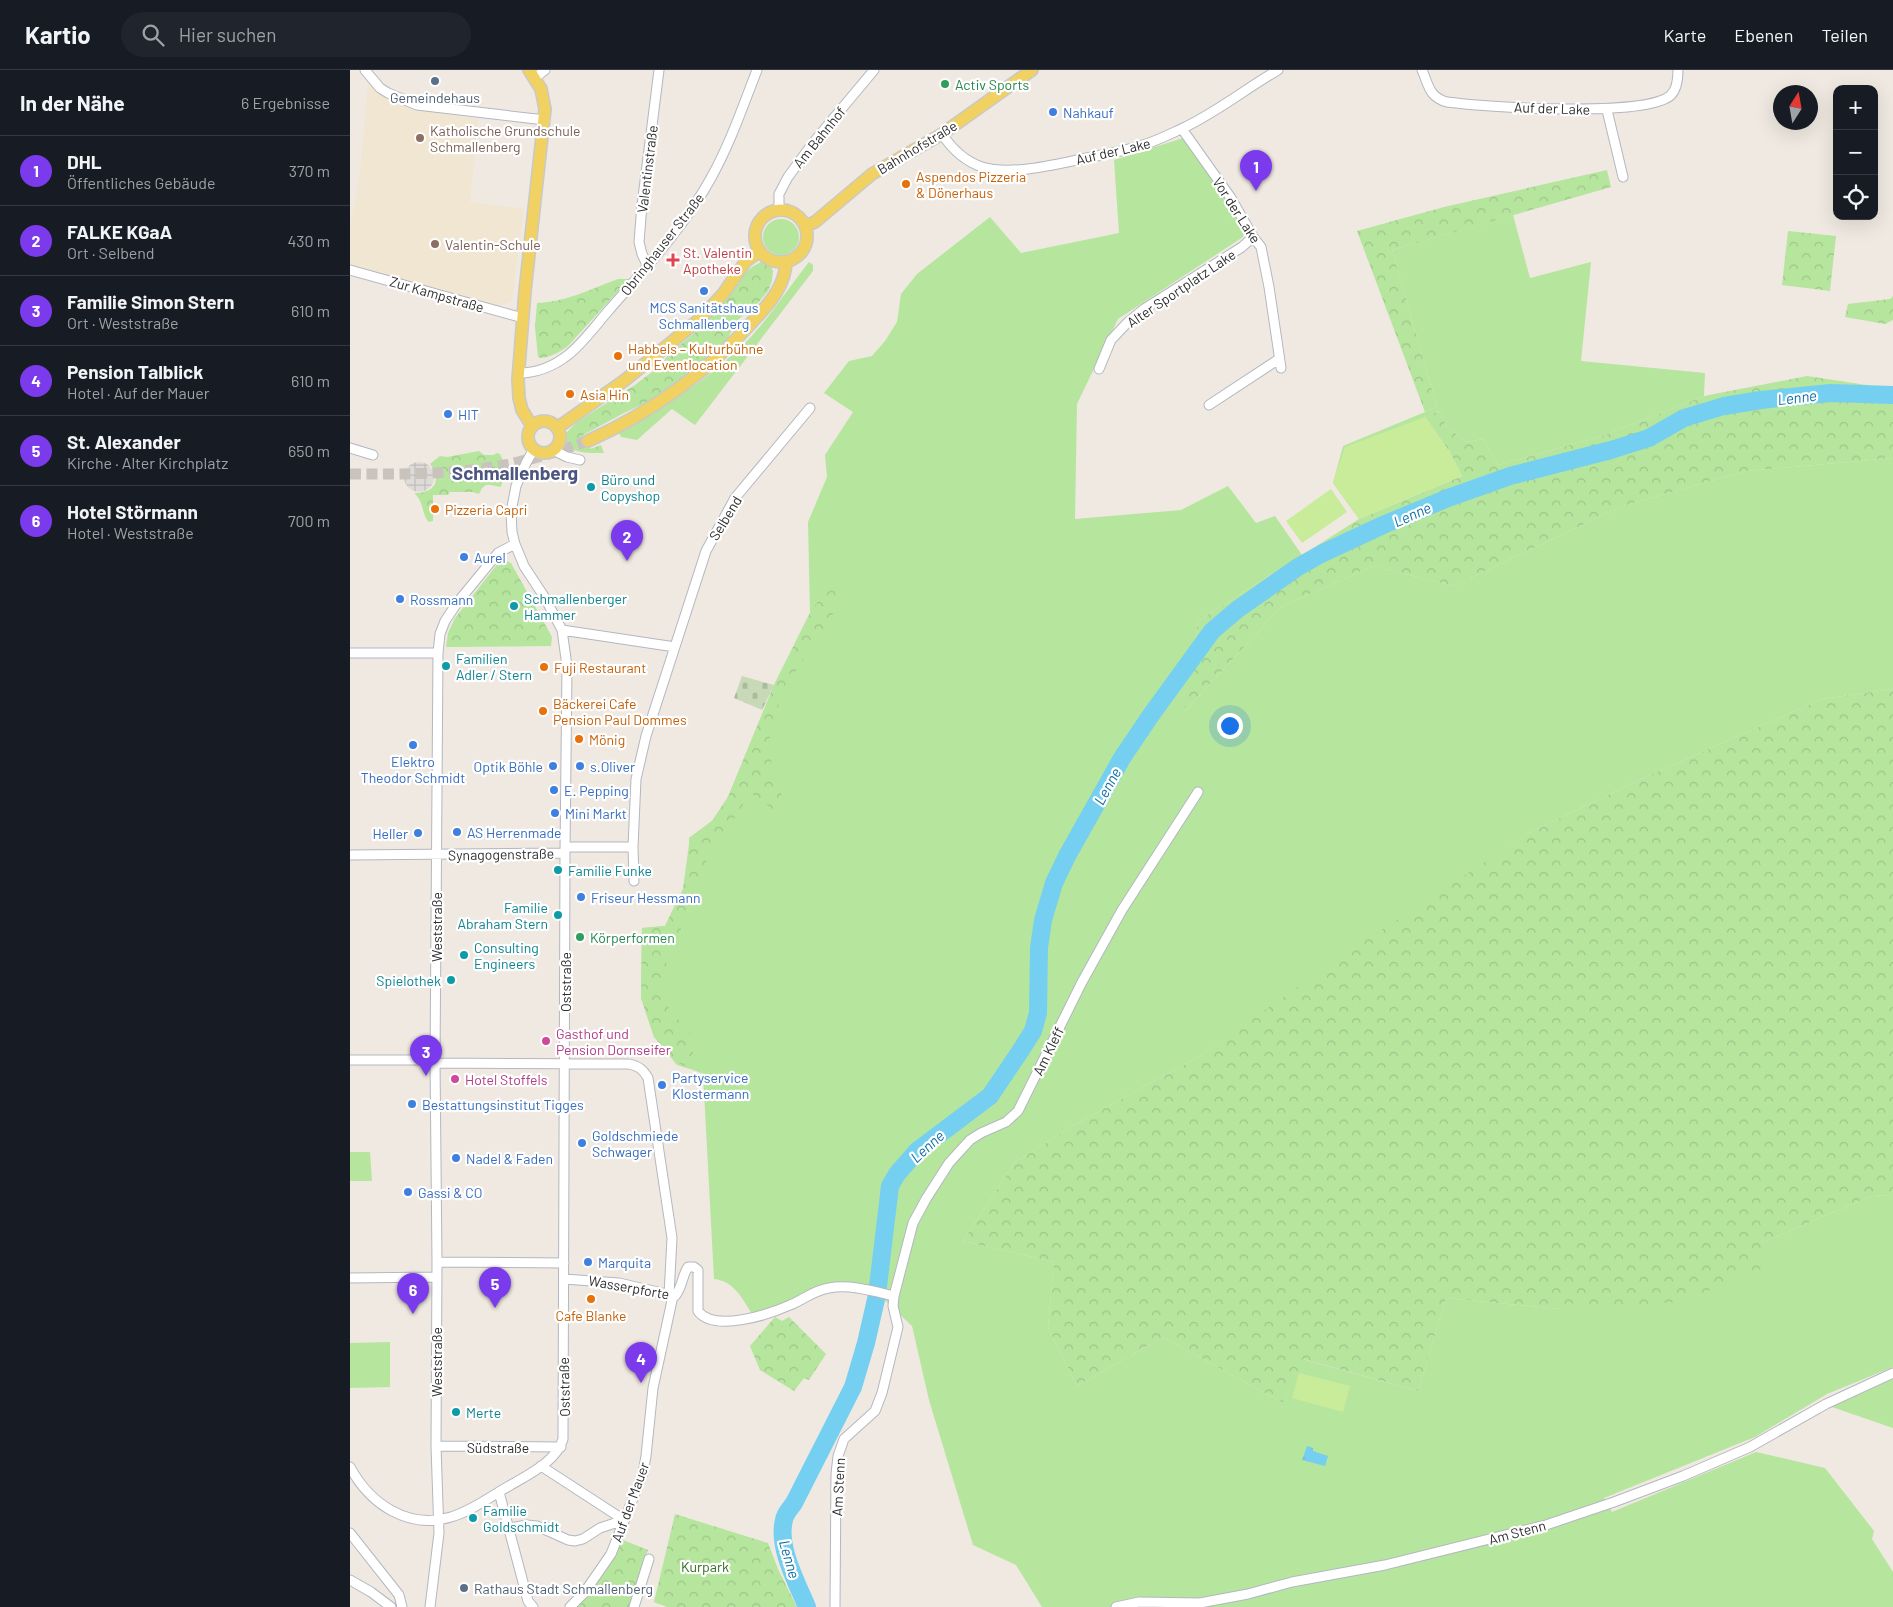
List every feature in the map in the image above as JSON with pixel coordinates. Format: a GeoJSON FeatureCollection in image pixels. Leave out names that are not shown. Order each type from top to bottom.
{"type":"FeatureCollection","features":[{"type":"Feature","properties":{"kind":"main road","name":"Bahnhofstraße"},"geometry":{"type":"LineString","coordinates":[[805,226],[815,222],[872,174],[942,134],[1032,70]]}},
{"type":"Feature","properties":{"kind":"main road"},"geometry":{"type":"LineString","coordinates":[[532,74],[545,100],[545,120],[525,291],[519,373],[519,398],[523,414],[532,426]]}},
{"type":"Feature","properties":{"kind":"main road"},"geometry":{"type":"LineString","coordinates":[[779,210],[794,214],[805,226],[807,233],[804,248],[800,254],[786,261],[771,260],[760,251],[756,237],[759,223],[769,213],[779,210]]}},
{"type":"Feature","properties":{"kind":"main road"},"geometry":{"type":"LineString","coordinates":[[557,428],[625,380],[700,319],[724,294],[746,261],[760,251]]}},
{"type":"Feature","properties":{"kind":"main road"},"geometry":{"type":"LineString","coordinates":[[588,441],[658,405],[713,362],[735,342],[774,295],[784,274],[786,261]]}},
{"type":"Feature","properties":{"kind":"main road"},"geometry":{"type":"LineString","coordinates":[[541,421],[546,421],[557,428],[560,437],[553,450],[543,452],[534,449],[528,440],[532,426],[541,421]]}},
{"type":"Feature","properties":{"kind":"street"},"geometry":{"type":"LineString","coordinates":[[365,70],[380,88],[417,105],[545,120]]}},
{"type":"Feature","properties":{"kind":"street"},"geometry":{"type":"LineString","coordinates":[[532,74],[545,70]]}},
{"type":"Feature","properties":{"kind":"street","name":"Valentinstraße"},"geometry":{"type":"LineString","coordinates":[[648,267],[639,242],[659,70]]}},
{"type":"Feature","properties":{"kind":"street","name":"Obringhauser Straße"},"geometry":{"type":"LineString","coordinates":[[519,373],[530,373],[547,367],[568,355],[648,267],[691,210],[711,179],[757,70]]}},
{"type":"Feature","properties":{"kind":"street","name":"Am Bahnhof"},"geometry":{"type":"LineString","coordinates":[[779,210],[780,194],[788,177],[813,143],[874,70]]}},
{"type":"Feature","properties":{"kind":"street","name":"Auf der Lake"},"geometry":{"type":"LineString","coordinates":[[942,134],[956,152],[968,161],[983,167],[1009,170],[1125,150],[1152,142],[1182,129],[1230,102],[1278,70]]}},
{"type":"Feature","properties":{"kind":"street","name":"Auf der Lake"},"geometry":{"type":"LineString","coordinates":[[1422,70],[1430,92],[1434,97],[1447,102],[1607,110],[1650,104],[1670,96],[1676,86],[1678,70]]}},
{"type":"Feature","properties":{"kind":"street"},"geometry":{"type":"LineString","coordinates":[[1607,110],[1623,177]]}},
{"type":"Feature","properties":{"kind":"street","name":"Vor der Lake"},"geometry":{"type":"LineString","coordinates":[[1182,129],[1231,198],[1261,248],[1264,256],[1280,364],[1209,405]]}},
{"type":"Feature","properties":{"kind":"street","name":"Alter Sportplatz Lake"},"geometry":{"type":"LineString","coordinates":[[1099,368],[1112,340],[1127,323],[1144,309],[1242,247],[1253,237]]}},
{"type":"Feature","properties":{"kind":"street","name":"Zur Kampstraße"},"geometry":{"type":"LineString","coordinates":[[350,270],[523,318]]}},
{"type":"Feature","properties":{"kind":"street","name":"Selbend"},"geometry":{"type":"LineString","coordinates":[[634,881],[633,848],[636,779],[646,736],[706,551],[734,498],[810,408]]}},
{"type":"Feature","properties":{"kind":"street"},"geometry":{"type":"LineString","coordinates":[[350,448],[373,455]]}},
{"type":"Feature","properties":{"kind":"street","name":"Oststraße"},"geometry":{"type":"LineString","coordinates":[[534,449],[520,475],[513,498],[511,520],[515,544],[524,566],[545,598],[562,630],[567,666],[564,1427],[561,1447]]}},
{"type":"Feature","properties":{"kind":"street"},"geometry":{"type":"LineString","coordinates":[[553,450],[567,457],[580,460]]}},
{"type":"Feature","properties":{"kind":"street","name":"Weststraße"},"geometry":{"type":"LineString","coordinates":[[430,1607],[438,1545],[435,1061],[438,653],[440,634],[445,621],[457,603],[498,553],[515,544]]}},
{"type":"Feature","properties":{"kind":"street"},"geometry":{"type":"LineString","coordinates":[[562,630],[675,647]]}},
{"type":"Feature","properties":{"kind":"street"},"geometry":{"type":"LineString","coordinates":[[350,653],[438,653]]}},
{"type":"Feature","properties":{"kind":"street","name":"Am Kleff"},"geometry":{"type":"LineString","coordinates":[[889,1294],[913,1223],[926,1198],[962,1147],[982,1133],[1006,1122],[1018,1111],[1082,982],[1122,910],[1198,792]]}},
{"type":"Feature","properties":{"kind":"street"},"geometry":{"type":"LineString","coordinates":[[565,850],[633,848]]}},
{"type":"Feature","properties":{"kind":"street","name":"Synagogenstraße"},"geometry":{"type":"LineString","coordinates":[[350,855],[565,850]]}},
{"type":"Feature","properties":{"kind":"street","name":"Auf der Mauer"},"geometry":{"type":"LineString","coordinates":[[350,1060],[629,1064],[640,1068],[648,1078],[672,1238],[671,1296],[653,1388],[645,1465],[607,1560],[584,1594],[570,1607]]}},
{"type":"Feature","properties":{"kind":"street"},"geometry":{"type":"LineString","coordinates":[[437,1262],[564,1263]]}},
{"type":"Feature","properties":{"kind":"street","name":"Wasserpforte"},"geometry":{"type":"LineString","coordinates":[[564,1279],[619,1283],[671,1296],[676,1295],[685,1271],[690,1266],[694,1267],[698,1270],[698,1311],[703,1317],[719,1320],[736,1320],[760,1316],[789,1306],[826,1288],[858,1288],[889,1294]]}},
{"type":"Feature","properties":{"kind":"street"},"geometry":{"type":"LineString","coordinates":[[350,1278],[437,1277]]}},
{"type":"Feature","properties":{"kind":"street","name":"Am Stenn"},"geometry":{"type":"LineString","coordinates":[[835,1607],[836,1474],[838,1456],[844,1438],[868,1420],[878,1405],[898,1326],[889,1294]]}},
{"type":"Feature","properties":{"kind":"street","name":"Am Stenn"},"geometry":{"type":"LineString","coordinates":[[1116,1607],[1139,1602],[1200,1602],[1248,1594],[1292,1582],[1385,1565],[1546,1525],[1683,1476],[1750,1447],[1826,1404],[1893,1374]]}},
{"type":"Feature","properties":{"kind":"street","name":"Südstraße"},"geometry":{"type":"LineString","coordinates":[[436,1446],[561,1447]]}},
{"type":"Feature","properties":{"kind":"street"},"geometry":{"type":"LineString","coordinates":[[350,1467],[366,1491],[388,1508],[413,1519],[438,1520],[459,1514],[499,1492],[541,1466],[554,1456],[561,1447]]}},
{"type":"Feature","properties":{"kind":"street"},"geometry":{"type":"LineString","coordinates":[[541,1466],[624,1520]]}},
{"type":"Feature","properties":{"kind":"street"},"geometry":{"type":"LineString","coordinates":[[499,1492],[531,1604]]}},
{"type":"Feature","properties":{"kind":"street"},"geometry":{"type":"LineString","coordinates":[[510,1528],[537,1526],[568,1540],[575,1541],[583,1539],[600,1528],[624,1520]]}},
{"type":"Feature","properties":{"kind":"street"},"geometry":{"type":"LineString","coordinates":[[350,1533],[399,1595],[402,1607]]}},
{"type":"Feature","properties":{"kind":"street"},"geometry":{"type":"LineString","coordinates":[[634,1607],[649,1559]]}},
{"type":"Feature","properties":{"kind":"street"},"geometry":{"type":"LineString","coordinates":[[350,1580],[392,1607]]}},
{"type":"Feature","properties":{"kind":"shaded area","name":"Valentin-Schule"},"geometry":{"type":"Polygon","coordinates":[[[368,83],[388,98],[416,110],[478,119],[470,202],[524,209],[512,301],[498,306],[350,264],[350,224],[359,184],[368,83]]]}},
{"type":"Feature","properties":{"kind":"shaded area"},"geometry":{"type":"Polygon","coordinates":[[[419,462],[430,466],[434,477],[430,488],[419,492],[408,488],[404,477],[408,466],[419,462]]]}},
{"type":"Feature","properties":{"kind":"green space"},"geometry":{"type":"Polygon","coordinates":[[[1183,138],[1227,199],[1245,230],[1243,237],[1118,319],[1077,404],[1075,519],[1181,510],[1228,486],[1256,523],[1275,516],[1302,555],[1198,621],[1185,711],[1281,607],[1373,566],[1454,586],[1620,507],[1746,471],[1893,458],[1893,689],[1822,699],[1641,779],[1529,833],[1198,1057],[1081,1121],[1015,1162],[963,1241],[1054,1262],[1048,1328],[1077,1386],[1163,1337],[1283,1403],[1302,1359],[1418,1391],[1446,1298],[1560,1309],[1761,1243],[1872,1196],[1893,1195],[1893,1367],[1827,1394],[1755,1437],[1604,1498],[1612,1512],[1756,1452],[1825,1468],[1874,1531],[1872,1539],[1893,1572],[1893,1607],[1042,1607],[1016,1565],[973,1545],[929,1400],[912,1326],[872,1288],[843,1284],[752,1314],[737,1291],[727,1283],[714,1279],[703,1073],[677,1065],[654,1037],[641,998],[642,928],[665,926],[683,889],[690,845],[689,838],[712,821],[728,797],[774,685],[810,613],[808,522],[827,477],[825,455],[853,412],[824,393],[849,361],[872,356],[885,341],[897,322],[901,294],[917,274],[990,217],[1021,253],[1119,233],[1114,160],[1183,138]]]}},
{"type":"Feature","properties":{"kind":"green space"},"geometry":{"type":"Polygon","coordinates":[[[1607,170],[1611,187],[1392,250],[1437,407],[1425,412],[1357,231],[1444,207],[1607,170]]]}},
{"type":"Feature","properties":{"kind":"green space"},"geometry":{"type":"Polygon","coordinates":[[[1513,215],[1530,278],[1591,262],[1581,361],[1705,373],[1704,396],[1602,436],[1498,465],[1483,439],[1466,442],[1446,426],[1439,411],[1426,417],[1359,519],[1333,483],[1343,446],[1437,407],[1392,250],[1513,215]]]}},
{"type":"Feature","properties":{"kind":"green space"},"geometry":{"type":"Polygon","coordinates":[[[781,219],[788,220],[794,224],[798,230],[798,244],[794,250],[788,254],[781,255],[774,254],[768,250],[764,244],[763,237],[764,230],[768,224],[774,220],[781,219]]]}},
{"type":"Feature","properties":{"kind":"green space"},"geometry":{"type":"Polygon","coordinates":[[[1788,231],[1836,236],[1830,291],[1782,285],[1788,231]]]}},
{"type":"Feature","properties":{"kind":"green space"},"geometry":{"type":"Polygon","coordinates":[[[761,262],[770,265],[773,271],[768,291],[758,303],[739,319],[724,344],[693,372],[658,397],[583,435],[590,449],[601,445],[604,453],[588,453],[565,445],[566,433],[577,422],[635,385],[661,365],[668,355],[698,330],[727,299],[745,273],[761,262]]]}},
{"type":"Feature","properties":{"kind":"green space"},"geometry":{"type":"Polygon","coordinates":[[[809,262],[813,265],[813,271],[695,425],[672,409],[637,440],[621,437],[619,433],[686,391],[733,354],[764,322],[809,262]]]}},
{"type":"Feature","properties":{"kind":"green space"},"geometry":{"type":"Polygon","coordinates":[[[618,279],[629,279],[567,347],[548,357],[538,357],[535,327],[537,303],[568,298],[618,279]]]}},
{"type":"Feature","properties":{"kind":"green space"},"geometry":{"type":"Polygon","coordinates":[[[1893,296],[1893,320],[1885,324],[1845,317],[1848,304],[1890,299],[1893,296]]]}},
{"type":"Feature","properties":{"kind":"green space"},"geometry":{"type":"Polygon","coordinates":[[[1807,376],[1893,389],[1893,458],[1746,471],[1620,507],[1454,586],[1373,566],[1281,607],[1184,712],[1198,621],[1359,519],[1462,476],[1449,451],[1425,417],[1439,411],[1446,426],[1466,442],[1483,439],[1498,465],[1602,436],[1704,396],[1807,376]]]}},
{"type":"Feature","properties":{"kind":"green space"},"geometry":{"type":"Polygon","coordinates":[[[1425,417],[1449,451],[1462,476],[1359,519],[1333,483],[1345,447],[1425,417]]]}},
{"type":"Feature","properties":{"kind":"green space"},"geometry":{"type":"Polygon","coordinates":[[[479,451],[484,455],[500,454],[504,471],[501,487],[485,486],[479,494],[473,492],[450,492],[448,495],[433,495],[433,521],[429,522],[415,494],[432,488],[435,484],[436,474],[430,464],[440,456],[447,457],[479,451]]]}},
{"type":"Feature","properties":{"kind":"green space"},"geometry":{"type":"Polygon","coordinates":[[[1331,489],[1347,512],[1302,543],[1286,521],[1331,489]]]}},
{"type":"Feature","properties":{"kind":"green space"},"geometry":{"type":"Polygon","coordinates":[[[505,560],[511,563],[552,637],[551,646],[446,647],[448,633],[455,618],[499,562],[505,560]]]}},
{"type":"Feature","properties":{"kind":"green space"},"geometry":{"type":"Polygon","coordinates":[[[834,589],[842,596],[788,685],[772,724],[769,751],[781,789],[780,807],[775,811],[751,793],[723,836],[712,841],[699,886],[682,923],[678,945],[667,961],[662,982],[670,1013],[689,1028],[693,1053],[703,1074],[678,1063],[654,1037],[641,998],[642,928],[665,926],[683,889],[689,838],[712,821],[728,797],[774,685],[810,613],[823,594],[834,589]]]}},
{"type":"Feature","properties":{"kind":"green space"},"geometry":{"type":"Polygon","coordinates":[[[742,676],[774,685],[762,710],[734,698],[742,676]]]}},
{"type":"Feature","properties":{"kind":"green space"},"geometry":{"type":"Polygon","coordinates":[[[1893,689],[1893,1195],[1872,1196],[1761,1243],[1761,1269],[1682,1302],[1560,1309],[1446,1298],[1418,1391],[1303,1359],[1283,1403],[1163,1337],[1077,1386],[1048,1328],[1054,1262],[963,1241],[1015,1162],[1081,1121],[1198,1057],[1351,950],[1529,833],[1641,779],[1822,699],[1893,689]]]}},
{"type":"Feature","properties":{"kind":"green space"},"geometry":{"type":"Polygon","coordinates":[[[350,1152],[370,1152],[372,1181],[350,1181],[350,1152]]]}},
{"type":"Feature","properties":{"kind":"green space"},"geometry":{"type":"Polygon","coordinates":[[[775,1317],[782,1321],[789,1317],[826,1354],[809,1380],[804,1378],[794,1391],[760,1370],[750,1346],[775,1317]]]}},
{"type":"Feature","properties":{"kind":"green space"},"geometry":{"type":"Polygon","coordinates":[[[390,1342],[390,1387],[350,1388],[350,1343],[390,1342]]]}},
{"type":"Feature","properties":{"kind":"green space"},"geometry":{"type":"Polygon","coordinates":[[[1299,1373],[1350,1386],[1343,1412],[1292,1398],[1299,1373]]]}},
{"type":"Feature","properties":{"kind":"green space"},"geometry":{"type":"Polygon","coordinates":[[[1893,1376],[1893,1428],[1829,1406],[1893,1376]]]}},
{"type":"Feature","properties":{"kind":"green space","name":"Kurpark"},"geometry":{"type":"Polygon","coordinates":[[[675,1514],[768,1543],[778,1569],[797,1607],[667,1607],[654,1602],[675,1514]]]}},
{"type":"Feature","properties":{"kind":"green space"},"geometry":{"type":"Polygon","coordinates":[[[623,1540],[648,1550],[634,1589],[630,1607],[575,1607],[602,1576],[623,1540]]]}},
{"type":"Feature","properties":{"kind":"water"},"geometry":{"type":"Polygon","coordinates":[[[1307,1446],[1313,1448],[1313,1451],[1328,1456],[1325,1466],[1302,1460],[1307,1446]]]}},
{"type":"Feature","properties":{"kind":"waterway","name":"Lenne"},"geometry":{"type":"LineString","coordinates":[[807,1607],[789,1565],[783,1542],[784,1520],[853,1387],[877,1295],[890,1186],[897,1174],[917,1151],[990,1096],[1033,1031],[1038,1013],[1039,948],[1043,920],[1054,883],[1122,758],[1212,631],[1238,609],[1298,567],[1321,554],[1383,525],[1448,498],[1510,476],[1611,450],[1649,438],[1684,418],[1724,406],[1830,393],[1893,395]]}},
{"type":"Feature","properties":{"kind":"tunnel"},"geometry":{"type":"LineString","coordinates":[[350,474],[455,472],[527,460],[588,441]]}},
{"type":"Feature","properties":{"kind":"place","name":"Gemeindehaus"},"geometry":{"type":"Point","coordinates":[435,81]}},
{"type":"Feature","properties":{"kind":"place","name":"Activ Sports"},"geometry":{"type":"Point","coordinates":[945,84]}},
{"type":"Feature","properties":{"kind":"place","name":"Nahkauf"},"geometry":{"type":"Point","coordinates":[1053,112]}},
{"type":"Feature","properties":{"kind":"place","name":"Katholische Grundschule Schmallenberg"},"geometry":{"type":"Point","coordinates":[420,138]}},
{"type":"Feature","properties":{"kind":"place","name":"Aspendos Pizzeria & Dönerhaus"},"geometry":{"type":"Point","coordinates":[906,184]}},
{"type":"Feature","properties":{"kind":"place","name":"DHL"},"geometry":{"type":"Point","coordinates":[1256,191]}},
{"type":"Feature","properties":{"kind":"place","name":"Valentin-Schule"},"geometry":{"type":"Point","coordinates":[435,244]}},
{"type":"Feature","properties":{"kind":"place","name":"St. Valentin Apotheke"},"geometry":{"type":"Point","coordinates":[673,260]}},
{"type":"Feature","properties":{"kind":"place","name":"MCS Sanitätshaus Schmallenberg"},"geometry":{"type":"Point","coordinates":[704,291]}},
{"type":"Feature","properties":{"kind":"place","name":"Habbels – Kulturbühne und Eventlocation"},"geometry":{"type":"Point","coordinates":[618,356]}},
{"type":"Feature","properties":{"kind":"place","name":"Asia Hin"},"geometry":{"type":"Point","coordinates":[570,394]}},
{"type":"Feature","properties":{"kind":"place","name":"HIT"},"geometry":{"type":"Point","coordinates":[448,414]}},
{"type":"Feature","properties":{"kind":"place","name":"Büro und Copyshop"},"geometry":{"type":"Point","coordinates":[591,487]}},
{"type":"Feature","properties":{"kind":"place","name":"Pizzeria Capri"},"geometry":{"type":"Point","coordinates":[435,509]}},
{"type":"Feature","properties":{"kind":"place","name":"Aurel"},"geometry":{"type":"Point","coordinates":[464,557]}},
{"type":"Feature","properties":{"kind":"place","name":"FALKE KGaA"},"geometry":{"type":"Point","coordinates":[627,561]}},
{"type":"Feature","properties":{"kind":"place","name":"Rossmann"},"geometry":{"type":"Point","coordinates":[400,599]}},
{"type":"Feature","properties":{"kind":"place","name":"Schmallenberger Hammer"},"geometry":{"type":"Point","coordinates":[514,606]}},
{"type":"Feature","properties":{"kind":"place","name":"Familien Adler / Stern"},"geometry":{"type":"Point","coordinates":[446,666]}},
{"type":"Feature","properties":{"kind":"place","name":"Fuji Restaurant"},"geometry":{"type":"Point","coordinates":[544,667]}},
{"type":"Feature","properties":{"kind":"place","name":"Bäckerei Cafe Pension Paul Dommes"},"geometry":{"type":"Point","coordinates":[543,711]}},
{"type":"Feature","properties":{"kind":"place","name":"Mönig"},"geometry":{"type":"Point","coordinates":[579,739]}},
{"type":"Feature","properties":{"kind":"place","name":"Elektro Theodor Schmidt"},"geometry":{"type":"Point","coordinates":[413,745]}},
{"type":"Feature","properties":{"kind":"place","name":"Optik Böhle"},"geometry":{"type":"Point","coordinates":[553,766]}},
{"type":"Feature","properties":{"kind":"place","name":"s.Oliver"},"geometry":{"type":"Point","coordinates":[580,766]}},
{"type":"Feature","properties":{"kind":"place","name":"E. Pepping"},"geometry":{"type":"Point","coordinates":[554,790]}},
{"type":"Feature","properties":{"kind":"place","name":"Mini Markt"},"geometry":{"type":"Point","coordinates":[555,813]}},
{"type":"Feature","properties":{"kind":"place","name":"AS Herrenmade"},"geometry":{"type":"Point","coordinates":[457,832]}},
{"type":"Feature","properties":{"kind":"place","name":"Heller"},"geometry":{"type":"Point","coordinates":[418,833]}},
{"type":"Feature","properties":{"kind":"place","name":"Familie Funke"},"geometry":{"type":"Point","coordinates":[558,870]}},
{"type":"Feature","properties":{"kind":"place","name":"Friseur Hessmann"},"geometry":{"type":"Point","coordinates":[581,897]}},
{"type":"Feature","properties":{"kind":"place","name":"Familie Abraham Stern"},"geometry":{"type":"Point","coordinates":[558,915]}},
{"type":"Feature","properties":{"kind":"place","name":"Körperformen"},"geometry":{"type":"Point","coordinates":[580,937]}},
{"type":"Feature","properties":{"kind":"place","name":"Consulting Engineers"},"geometry":{"type":"Point","coordinates":[464,955]}},
{"type":"Feature","properties":{"kind":"place","name":"Spielothek"},"geometry":{"type":"Point","coordinates":[451,980]}},
{"type":"Feature","properties":{"kind":"place","name":"Gasthof und Pension Dornseifer"},"geometry":{"type":"Point","coordinates":[546,1041]}},
{"type":"Feature","properties":{"kind":"place","name":"Familie Simon Stern"},"geometry":{"type":"Point","coordinates":[426,1076]}},
{"type":"Feature","properties":{"kind":"place","name":"Hotel Stoffels"},"geometry":{"type":"Point","coordinates":[455,1079]}},
{"type":"Feature","properties":{"kind":"place","name":"Partyservice Klostermann"},"geometry":{"type":"Point","coordinates":[662,1085]}},
{"type":"Feature","properties":{"kind":"place","name":"Bestattungsinstitut Tigges"},"geometry":{"type":"Point","coordinates":[412,1104]}},
{"type":"Feature","properties":{"kind":"place","name":"Goldschmiede Schwager"},"geometry":{"type":"Point","coordinates":[582,1143]}},
{"type":"Feature","properties":{"kind":"place","name":"Nadel & Faden"},"geometry":{"type":"Point","coordinates":[456,1158]}},
{"type":"Feature","properties":{"kind":"place","name":"Gassi & CO"},"geometry":{"type":"Point","coordinates":[408,1192]}},
{"type":"Feature","properties":{"kind":"place","name":"Marquita"},"geometry":{"type":"Point","coordinates":[588,1262]}},
{"type":"Feature","properties":{"kind":"place","name":"Cafe Blanke"},"geometry":{"type":"Point","coordinates":[591,1299]}},
{"type":"Feature","properties":{"kind":"place","name":"St. Alexander"},"geometry":{"type":"Point","coordinates":[495,1308]}},
{"type":"Feature","properties":{"kind":"place","name":"Hotel Störmann"},"geometry":{"type":"Point","coordinates":[413,1314]}},
{"type":"Feature","properties":{"kind":"place","name":"Pension Talblick"},"geometry":{"type":"Point","coordinates":[641,1383]}},
{"type":"Feature","properties":{"kind":"place","name":"Merte"},"geometry":{"type":"Point","coordinates":[456,1412]}},
{"type":"Feature","properties":{"kind":"place","name":"Familie Goldschmidt"},"geometry":{"type":"Point","coordinates":[473,1518]}},
{"type":"Feature","properties":{"kind":"place","name":"Rathaus Stadt Schmallenberg"},"geometry":{"type":"Point","coordinates":[464,1588]}},
{"type":"Feature","properties":{"kind":"district","name":"Schmallenberg"},"geometry":{"type":"Point","coordinates":[515,472]}}]}
